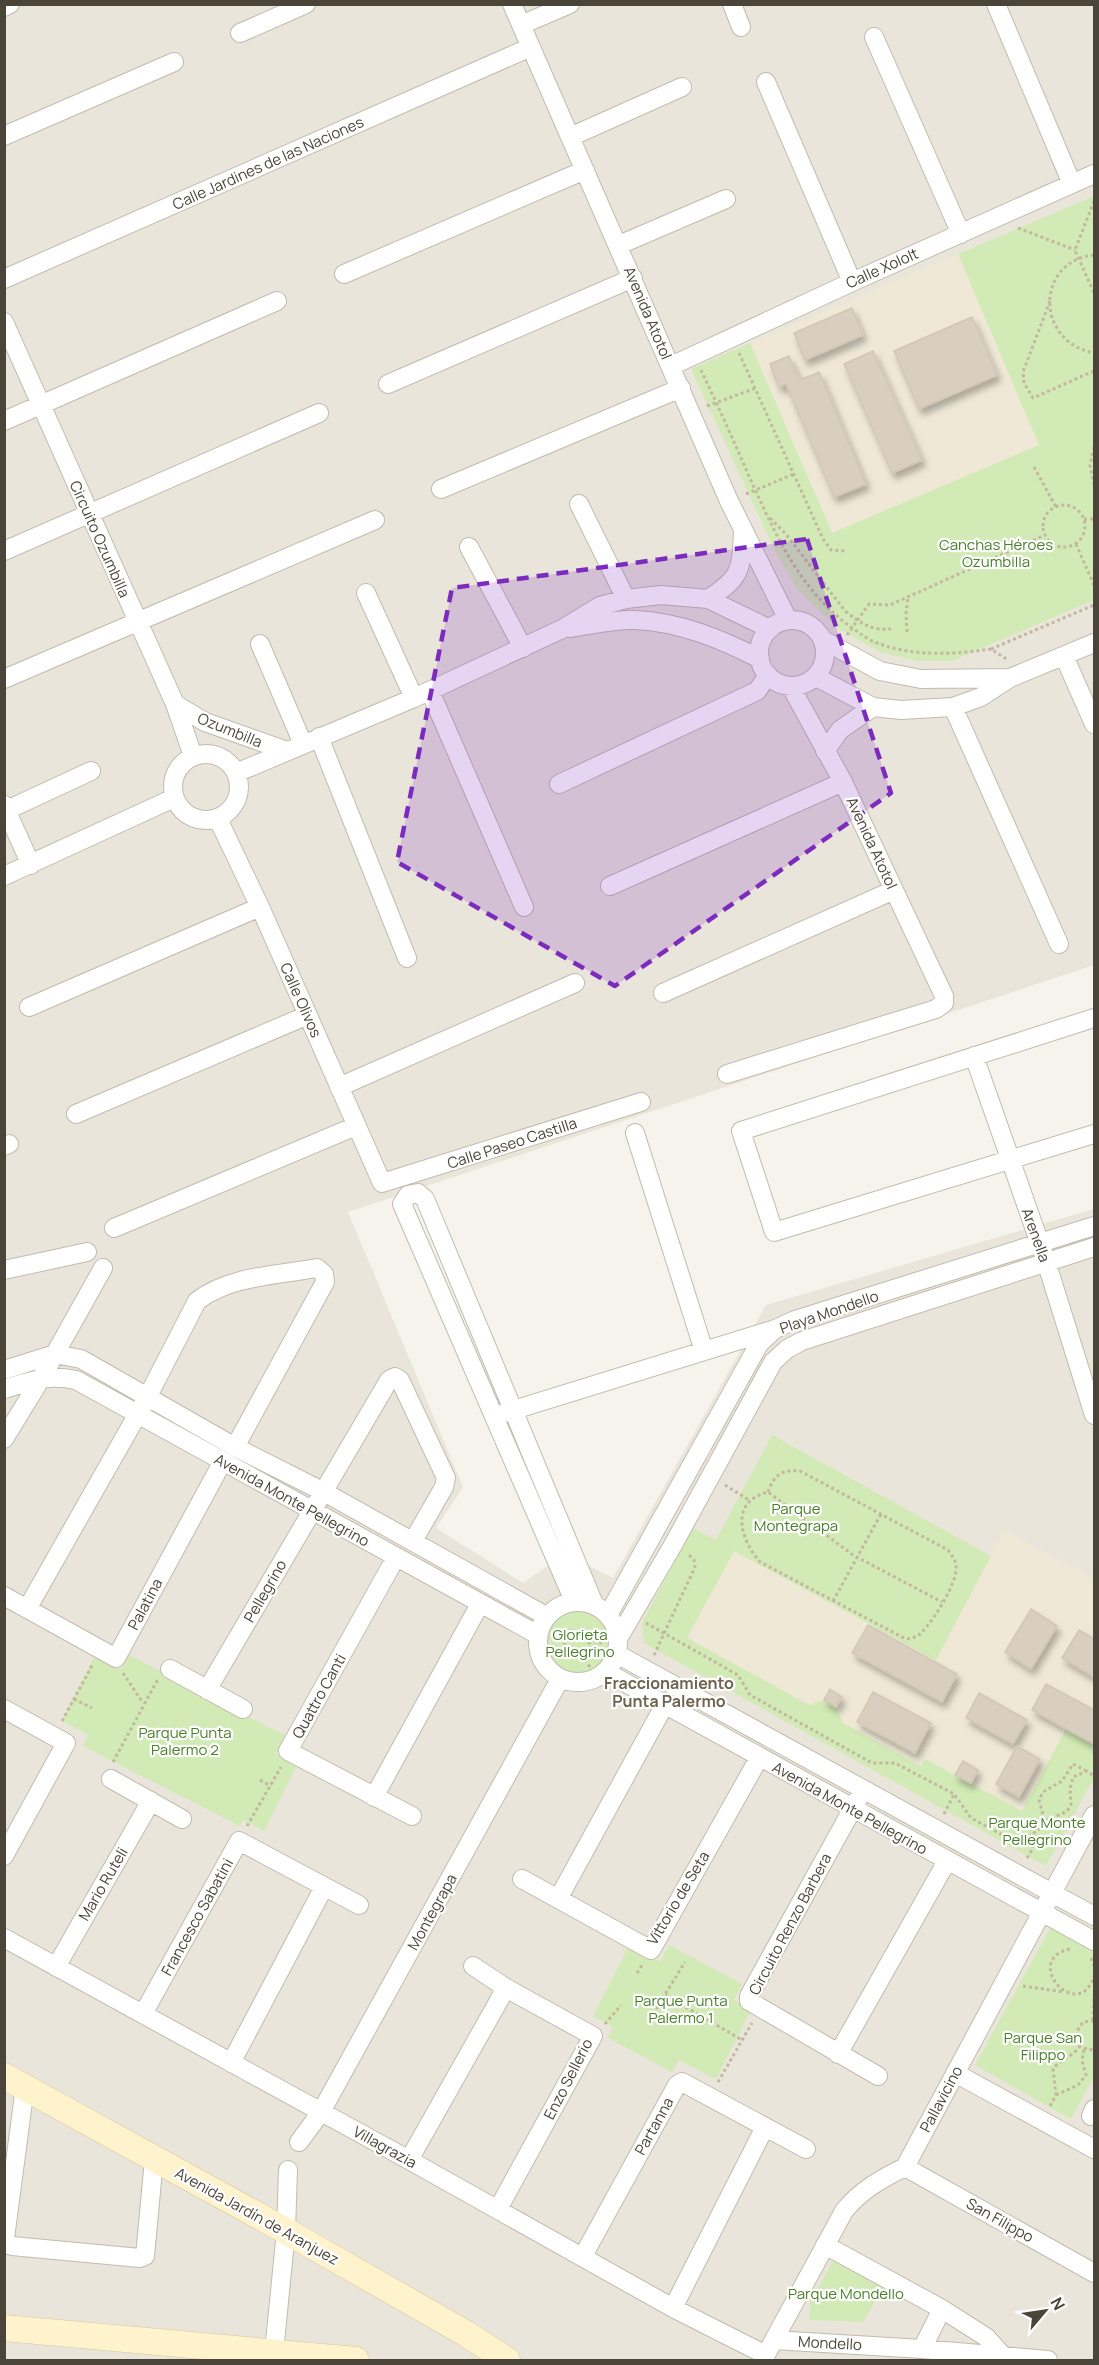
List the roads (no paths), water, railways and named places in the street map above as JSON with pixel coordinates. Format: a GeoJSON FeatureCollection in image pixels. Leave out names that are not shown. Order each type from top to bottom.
{"type":"FeatureCollection","features":[{"type":"Feature","properties":{"kind":"street"},"geometry":{"type":"LineString","coordinates":[[4,7],[10,4]]}},
{"type":"Feature","properties":{"kind":"street"},"geometry":{"type":"LineString","coordinates":[[240,33],[306,4]]}},
{"type":"Feature","properties":{"kind":"street","name":"Avenida Atotol"},"geometry":{"type":"LineString","coordinates":[[512,4],[729,501],[788,620]]}},
{"type":"Feature","properties":{"kind":"street"},"geometry":{"type":"LineString","coordinates":[[521,25],[570,4]]}},
{"type":"Feature","properties":{"kind":"street"},"geometry":{"type":"LineString","coordinates":[[732,4],[741,27]]}},
{"type":"Feature","properties":{"kind":"street"},"geometry":{"type":"LineString","coordinates":[[996,4],[1072,184]]}},
{"type":"Feature","properties":{"kind":"street"},"geometry":{"type":"LineString","coordinates":[[874,37],[961,234]]}},
{"type":"Feature","properties":{"kind":"street","name":"Calle Jardines de las Naciones"},"geometry":{"type":"LineString","coordinates":[[4,279],[531,47]]}},
{"type":"Feature","properties":{"kind":"street"},"geometry":{"type":"LineString","coordinates":[[4,136],[174,62]]}},
{"type":"Feature","properties":{"kind":"street"},"geometry":{"type":"LineString","coordinates":[[766,82],[852,282]]}},
{"type":"Feature","properties":{"kind":"street"},"geometry":{"type":"LineString","coordinates":[[570,137],[682,87]]}},
{"type":"Feature","properties":{"kind":"street"},"geometry":{"type":"LineString","coordinates":[[344,274],[585,170]]}},
{"type":"Feature","properties":{"kind":"street","name":"Calle Xololt"},"geometry":{"type":"LineString","coordinates":[[671,366],[852,282],[1095,174]]}},
{"type":"Feature","properties":{"kind":"street"},"geometry":{"type":"LineString","coordinates":[[619,245],[726,199]]}},
{"type":"Feature","properties":{"kind":"street"},"geometry":{"type":"LineString","coordinates":[[388,384],[633,278]]}},
{"type":"Feature","properties":{"kind":"street"},"geometry":{"type":"LineString","coordinates":[[4,421],[277,301]]}},
{"type":"Feature","properties":{"kind":"street","name":"Circuito Ozumbilla"},"geometry":{"type":"LineString","coordinates":[[4,322],[175,704],[193,756]]}},
{"type":"Feature","properties":{"kind":"street"},"geometry":{"type":"LineString","coordinates":[[441,489],[681,388]]}},
{"type":"Feature","properties":{"kind":"street"},"geometry":{"type":"LineString","coordinates":[[4,551],[319,413]]}},
{"type":"Feature","properties":{"kind":"street"},"geometry":{"type":"LineString","coordinates":[[579,504],[626,598]]}},
{"type":"Feature","properties":{"kind":"street"},"geometry":{"type":"LineString","coordinates":[[4,680],[375,520]]}},
{"type":"Feature","properties":{"kind":"street"},"geometry":{"type":"LineString","coordinates":[[708,599],[734,579],[742,564],[743,529]]}},
{"type":"Feature","properties":{"kind":"street"},"geometry":{"type":"LineString","coordinates":[[468,547],[523,648]]}},
{"type":"Feature","properties":{"kind":"street"},"geometry":{"type":"LineString","coordinates":[[366,593],[422,694],[524,907]]}},
{"type":"Feature","properties":{"kind":"street"},"geometry":{"type":"LineString","coordinates":[[236,772],[422,694],[562,629],[600,606],[626,598],[661,595],[708,599],[770,629]]}},
{"type":"Feature","properties":{"kind":"street"},"geometry":{"type":"LineString","coordinates":[[562,629],[635,620],[678,626],[719,639],[764,667],[778,683],[791,687],[804,684],[816,677],[830,644]]}},
{"type":"Feature","properties":{"kind":"street"},"geometry":{"type":"LineString","coordinates":[[560,783],[757,691],[764,667],[761,643],[770,629],[788,620],[802,621],[815,628],[830,644],[880,671],[921,679],[1018,674]]}},
{"type":"Feature","properties":{"kind":"street"},"geometry":{"type":"LineString","coordinates":[[816,677],[873,707],[901,710],[953,707],[981,697],[1018,674],[1095,643]]}},
{"type":"Feature","properties":{"kind":"street"},"geometry":{"type":"LineString","coordinates":[[260,644],[303,744],[407,957]]}},
{"type":"Feature","properties":{"kind":"street"},"geometry":{"type":"LineString","coordinates":[[1064,656],[1095,724]]}},
{"type":"Feature","properties":{"kind":"street","name":"Avenida Atotol"},"geometry":{"type":"LineString","coordinates":[[727,1074],[936,1009],[944,1003],[944,996],[843,782],[791,687]]}},
{"type":"Feature","properties":{"kind":"street","name":"Ozumbilla"},"geometry":{"type":"LineString","coordinates":[[175,704],[205,722],[303,744]]}},
{"type":"Feature","properties":{"kind":"street"},"geometry":{"type":"LineString","coordinates":[[825,751],[840,730],[873,707]]}},
{"type":"Feature","properties":{"kind":"street"},"geometry":{"type":"LineString","coordinates":[[953,707],[1059,944]]}},
{"type":"Feature","properties":{"kind":"street"},"geometry":{"type":"LineString","coordinates":[[209,754],[225,759],[236,772],[240,791],[233,807],[218,819],[201,820],[184,813],[174,798],[173,782],[179,766],[193,756],[209,754]]}},
{"type":"Feature","properties":{"kind":"street"},"geometry":{"type":"LineString","coordinates":[[31,865],[6,807],[91,771]]}},
{"type":"Feature","properties":{"kind":"street"},"geometry":{"type":"LineString","coordinates":[[610,886],[843,782]]}},
{"type":"Feature","properties":{"kind":"street"},"geometry":{"type":"LineString","coordinates":[[4,876],[174,798]]}},
{"type":"Feature","properties":{"kind":"street","name":"Calle Olivos"},"geometry":{"type":"LineString","coordinates":[[218,819],[260,907],[382,1183]]}},
{"type":"Feature","properties":{"kind":"street"},"geometry":{"type":"LineString","coordinates":[[663,993],[894,890]]}},
{"type":"Feature","properties":{"kind":"street"},"geometry":{"type":"LineString","coordinates":[[29,1007],[260,907]]}},
{"type":"Feature","properties":{"kind":"street"},"geometry":{"type":"LineString","coordinates":[[339,1087],[575,983]]}},
{"type":"Feature","properties":{"kind":"street"},"geometry":{"type":"LineString","coordinates":[[76,1114],[308,1015]]}},
{"type":"Feature","properties":{"kind":"street"},"geometry":{"type":"LineString","coordinates":[[1095,1018],[741,1131],[774,1232],[1095,1134]]}},
{"type":"Feature","properties":{"kind":"street","name":"Arenella"},"geometry":{"type":"LineString","coordinates":[[974,1056],[1038,1244],[1046,1261],[1095,1415]]}},
{"type":"Feature","properties":{"kind":"street","name":"Calle Paseo Castilla"},"geometry":{"type":"LineString","coordinates":[[382,1183],[641,1102]]}},
{"type":"Feature","properties":{"kind":"street"},"geometry":{"type":"LineString","coordinates":[[114,1228],[356,1126]]}},
{"type":"Feature","properties":{"kind":"street"},"geometry":{"type":"LineString","coordinates":[[635,1133],[704,1351]]}},
{"type":"Feature","properties":{"kind":"street"},"geometry":{"type":"LineString","coordinates":[[574,1601],[402,1204],[408,1195],[418,1193],[425,1199],[601,1610],[618,1644]]}},
{"type":"Feature","properties":{"kind":"street","name":"Playa Mondello"},"geometry":{"type":"LineString","coordinates":[[601,1610],[699,1452],[759,1344],[776,1329],[795,1320],[1095,1226]]}},
{"type":"Feature","properties":{"kind":"street","name":"Playa Mondello"},"geometry":{"type":"LineString","coordinates":[[602,1675],[632,1614],[673,1545],[773,1362],[787,1349],[802,1341],[1095,1247]]}},
{"type":"Feature","properties":{"kind":"street"},"geometry":{"type":"LineString","coordinates":[[4,1270],[87,1252]]}},
{"type":"Feature","properties":{"kind":"street"},"geometry":{"type":"LineString","coordinates":[[4,1438],[42,1377],[103,1268]]}},
{"type":"Feature","properties":{"kind":"street"},"geometry":{"type":"LineString","coordinates":[[4,1596],[27,1609],[148,1396],[197,1301],[210,1291],[225,1285],[317,1268],[324,1274],[325,1282],[236,1447]]}},
{"type":"Feature","properties":{"kind":"street"},"geometry":{"type":"LineString","coordinates":[[494,1418],[514,1409],[776,1329]]}},
{"type":"Feature","properties":{"kind":"street"},"geometry":{"type":"LineString","coordinates":[[4,1370],[55,1354]]}},
{"type":"Feature","properties":{"kind":"street","name":"Avenida Monte Pellegrino"},"geometry":{"type":"LineString","coordinates":[[55,1354],[81,1359],[236,1447],[324,1492],[546,1616]]}},
{"type":"Feature","properties":{"kind":"street","name":"Avenida Monte Pellegrino"},"geometry":{"type":"LineString","coordinates":[[42,1377],[58,1376],[76,1380],[538,1635]]}},
{"type":"Feature","properties":{"kind":"street"},"geometry":{"type":"LineString","coordinates":[[4,1389],[42,1377]]}},
{"type":"Feature","properties":{"kind":"street","name":"Pellegrino"},"geometry":{"type":"LineString","coordinates":[[207,1690],[389,1380],[395,1377],[400,1380],[446,1478],[444,1487],[413,1541]]}},
{"type":"Feature","properties":{"kind":"street"},"geometry":{"type":"LineString","coordinates":[[699,1452],[714,1469]]}},
{"type":"Feature","properties":{"kind":"street","name":"Palatina"},"geometry":{"type":"LineString","coordinates":[[27,1609],[108,1654],[223,1461]]}},
{"type":"Feature","properties":{"kind":"street","name":"Quattro Canti"},"geometry":{"type":"LineString","coordinates":[[396,1557],[288,1751],[412,1816]]}},
{"type":"Feature","properties":{"kind":"street"},"geometry":{"type":"LineString","coordinates":[[601,1610],[574,1601],[558,1606],[546,1616],[538,1635],[539,1653],[546,1668],[560,1679],[579,1683],[602,1675]]}},
{"type":"Feature","properties":{"kind":"street"},"geometry":{"type":"LineString","coordinates":[[374,1797],[480,1604]]}},
{"type":"Feature","properties":{"kind":"street","name":"Avenida Monte Pellegrino"},"geometry":{"type":"LineString","coordinates":[[618,1644],[646,1670],[1095,1916]]}},
{"type":"Feature","properties":{"kind":"street"},"geometry":{"type":"LineString","coordinates":[[170,1669],[243,1709]]}},
{"type":"Feature","properties":{"kind":"street","name":"Avenida Monte Pellegrino"},"geometry":{"type":"LineString","coordinates":[[602,1675],[664,1706],[1095,1941]]}},
{"type":"Feature","properties":{"kind":"street","name":"Montegrapa"},"geometry":{"type":"LineString","coordinates":[[299,2142],[321,2112],[560,1679]]}},
{"type":"Feature","properties":{"kind":"street"},"geometry":{"type":"LineString","coordinates":[[558,1899],[664,1706]]}},
{"type":"Feature","properties":{"kind":"street"},"geometry":{"type":"LineString","coordinates":[[4,1709],[66,1743],[4,1856]]}},
{"type":"Feature","properties":{"kind":"street","name":"Vittorio de Seta"},"geometry":{"type":"LineString","coordinates":[[522,1879],[651,1950],[759,1758]]}},
{"type":"Feature","properties":{"kind":"street"},"geometry":{"type":"LineString","coordinates":[[111,1779],[182,1819]]}},
{"type":"Feature","properties":{"kind":"street","name":"Circuito Renzo Barbera"},"geometry":{"type":"LineString","coordinates":[[863,1789],[749,1996],[749,2001],[878,2076]]}},
{"type":"Feature","properties":{"kind":"street","name":"Mario Ruteli"},"geometry":{"type":"LineString","coordinates":[[56,1967],[151,1802]]}},
{"type":"Feature","properties":{"kind":"street","name":"Pallavicino"},"geometry":{"type":"LineString","coordinates":[[905,2167],[1095,1815]]}},
{"type":"Feature","properties":{"kind":"street","name":"Francesco Sabatini"},"geometry":{"type":"LineString","coordinates":[[143,2014],[239,1841],[359,1905]]}},
{"type":"Feature","properties":{"kind":"street"},"geometry":{"type":"LineString","coordinates":[[838,2054],[947,1861]]}},
{"type":"Feature","properties":{"kind":"street"},"geometry":{"type":"LineString","coordinates":[[231,2063],[324,1887]]}},
{"type":"Feature","properties":{"kind":"street","name":"Villagrazia"},"geometry":{"type":"LineString","coordinates":[[4,1938],[583,2256],[673,2308],[768,2352]]}},
{"type":"Feature","properties":{"kind":"street","name":"Enzo Sellerio"},"geometry":{"type":"LineString","coordinates":[[473,1966],[506,1988],[593,2036],[498,2209]]}},
{"type":"Feature","properties":{"kind":"street"},"geometry":{"type":"LineString","coordinates":[[409,2160],[506,1988]]}},
{"type":"Feature","properties":{"kind":"street"},"geometry":{"type":"LineString","coordinates":[[955,2073],[1095,2149]]}},
{"type":"Feature","properties":{"kind":"street"},"geometry":{"type":"LineString","coordinates":[[15,2081],[4,2238],[6,2244],[140,2258],[145,2256],[154,2159]]}},
{"type":"Feature","properties":{"kind":"street","name":"Avenida Jardín de Aranjuez"},"geometry":{"type":"LineString","coordinates":[[15,2081],[286,2231],[465,2333],[507,2361]]}},
{"type":"Feature","properties":{"kind":"street","name":"Partanna"},"geometry":{"type":"LineString","coordinates":[[583,2256],[677,2085],[682,2082],[806,2149]]}},
{"type":"Feature","properties":{"kind":"street"},"geometry":{"type":"LineString","coordinates":[[673,2308],[765,2127]]}},
{"type":"Feature","properties":{"kind":"street"},"geometry":{"type":"LineString","coordinates":[[768,2352],[844,2211],[857,2196],[878,2180],[905,2167]]}},
{"type":"Feature","properties":{"kind":"street","name":"San Filippo"},"geometry":{"type":"LineString","coordinates":[[905,2167],[1095,2273]]}},
{"type":"Feature","properties":{"kind":"street"},"geometry":{"type":"LineString","coordinates":[[274,2352],[286,2231],[288,2170]]}},
{"type":"Feature","properties":{"kind":"street"},"geometry":{"type":"LineString","coordinates":[[825,2245],[942,2309],[986,2337],[1003,2356]]}},
{"type":"Feature","properties":{"kind":"street"},"geometry":{"type":"LineString","coordinates":[[922,2349],[942,2309]]}},
{"type":"Feature","properties":{"kind":"street"},"geometry":{"type":"LineString","coordinates":[[4,2328],[356,2361]]}},
{"type":"Feature","properties":{"kind":"street","name":"Mondello"},"geometry":{"type":"LineString","coordinates":[[768,2352],[922,2349],[1048,2361]]}},
{"type":"Feature","properties":{"kind":"district","name":"Fraccionamiento Punta Palermo"},"geometry":{"type":"Point","coordinates":[669,1692]}},
{"type":"Feature","properties":{"kind":"park label","name":"Canchas Héroes Ozumbilla"},"geometry":{"type":"Point","coordinates":[996,552]}},
{"type":"Feature","properties":{"kind":"park label","name":"Parque Montegrapa"},"geometry":{"type":"Point","coordinates":[796,1516]}},
{"type":"Feature","properties":{"kind":"park label","name":"Glorieta Pellegrino"},"geometry":{"type":"Point","coordinates":[580,1642]}},
{"type":"Feature","properties":{"kind":"park label","name":"Parque Punta Palermo 2"},"geometry":{"type":"Point","coordinates":[185,1740]}},
{"type":"Feature","properties":{"kind":"park label","name":"Parque Monte Pellegrino"},"geometry":{"type":"Point","coordinates":[1037,1830]}},
{"type":"Feature","properties":{"kind":"park label","name":"Parque Punta Palermo 1"},"geometry":{"type":"Point","coordinates":[681,2008]}},
{"type":"Feature","properties":{"kind":"park label","name":"Parque San Filippo"},"geometry":{"type":"Point","coordinates":[1043,2046]}},
{"type":"Feature","properties":{"kind":"park label","name":"Parque Mondello"},"geometry":{"type":"Point","coordinates":[846,2293]}}]}
